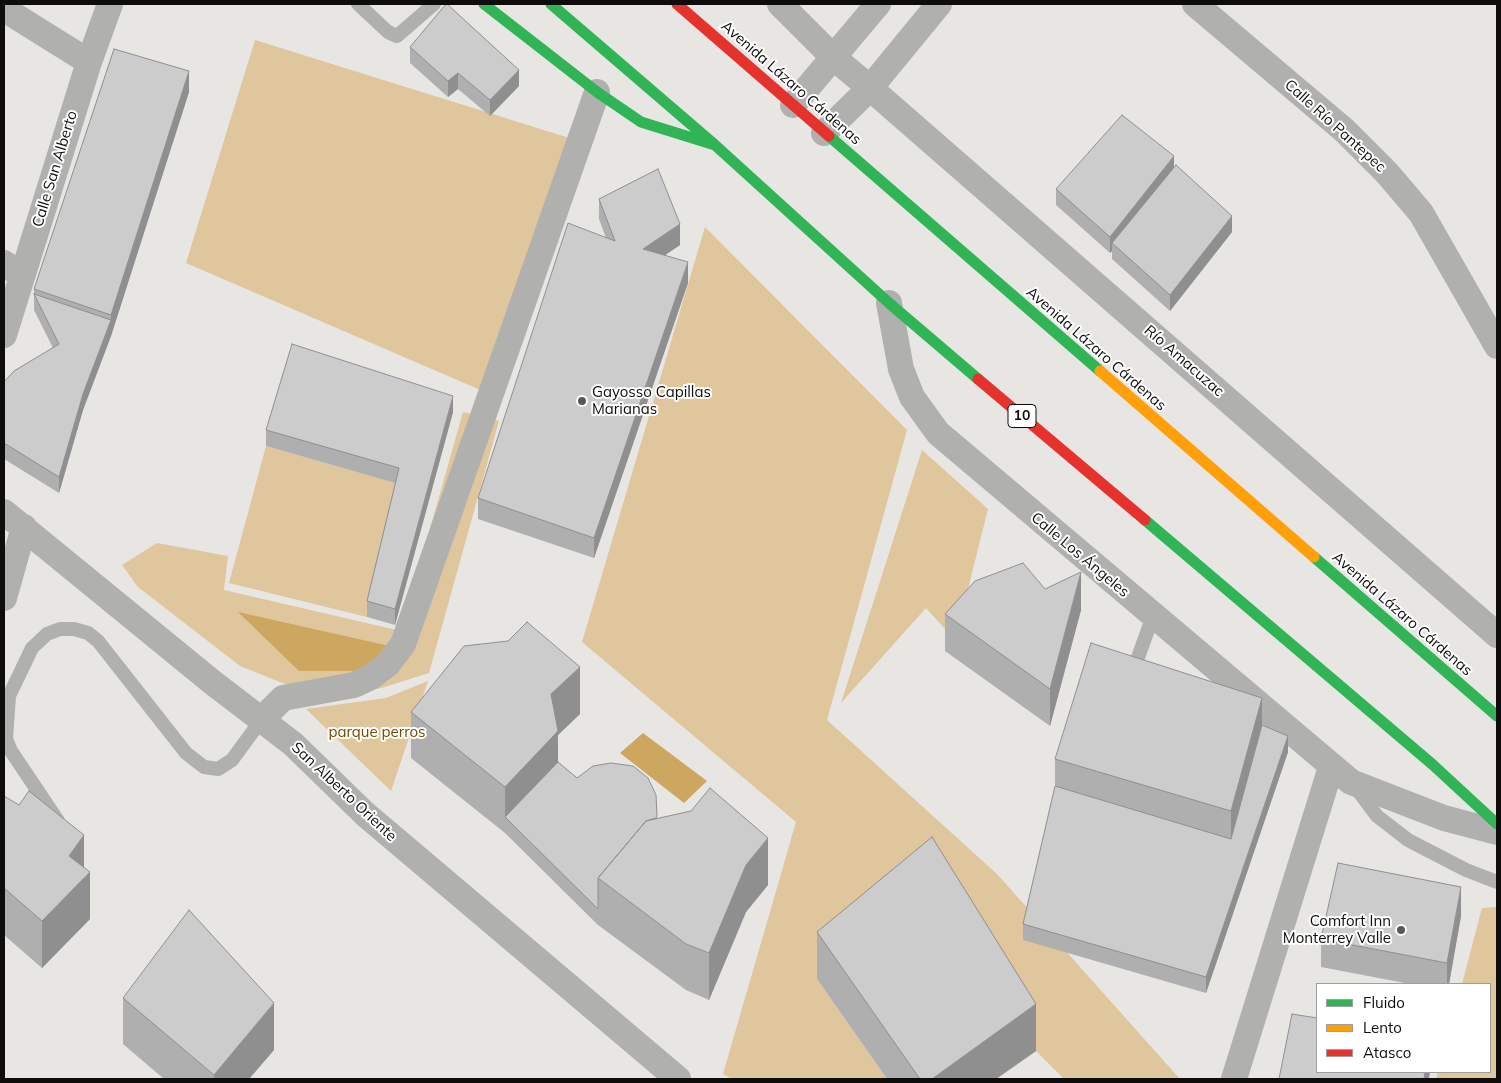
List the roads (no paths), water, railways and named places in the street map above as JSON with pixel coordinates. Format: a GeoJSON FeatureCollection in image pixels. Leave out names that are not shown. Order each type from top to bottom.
{"type":"FeatureCollection","features":[{"type":"Feature","properties":{"kind":"main road","name":"10"},"geometry":{"type":"LineString","coordinates":[[484,4],[598,92],[641,122],[715,145]]}},
{"type":"Feature","properties":{"kind":"main road","name":"10"},"geometry":{"type":"LineString","coordinates":[[551,4],[715,145],[889,303],[1432,764],[1497,824]]}},
{"type":"Feature","properties":{"kind":"main road","name":"Avenida Lázaro Cárdenas"},"geometry":{"type":"LineString","coordinates":[[676,4],[1497,716]]}},
{"type":"Feature","properties":{"kind":"street","name":"Calle San Alberto"},"geometry":{"type":"LineString","coordinates":[[4,335],[13,269],[110,4]]}},
{"type":"Feature","properties":{"kind":"street","name":"Río Amacuzac"},"geometry":{"type":"LineString","coordinates":[[780,4],[834,58],[1497,635]]}},
{"type":"Feature","properties":{"kind":"street"},"geometry":{"type":"LineString","coordinates":[[793,105],[878,4]]}},
{"type":"Feature","properties":{"kind":"street"},"geometry":{"type":"LineString","coordinates":[[824,133],[870,88],[939,4]]}},
{"type":"Feature","properties":{"kind":"street","name":"Calle Río Pantepec"},"geometry":{"type":"LineString","coordinates":[[1195,4],[1344,130],[1387,173],[1421,213],[1497,346]]}},
{"type":"Feature","properties":{"kind":"street"},"geometry":{"type":"LineString","coordinates":[[4,9],[89,62]]}},
{"type":"Feature","properties":{"kind":"street"},"geometry":{"type":"LineString","coordinates":[[262,719],[283,698],[354,684],[371,677],[388,664],[402,644],[598,92]]}},
{"type":"Feature","properties":{"kind":"street","name":"Calle Los Ángeles"},"geometry":{"type":"LineString","coordinates":[[889,303],[901,369],[912,397],[938,433],[1341,774],[1444,818],[1497,832]]}},
{"type":"Feature","properties":{"kind":"street"},"geometry":{"type":"LineString","coordinates":[[4,598],[14,519]]}},
{"type":"Feature","properties":{"kind":"street","name":"San Alberto Oriente"},"geometry":{"type":"LineString","coordinates":[[14,519],[212,682],[293,744],[365,814],[678,1079]]}},
{"type":"Feature","properties":{"kind":"street"},"geometry":{"type":"LineString","coordinates":[[1234,1079],[1341,774]]}},
{"type":"Feature","properties":{"kind":"lane"},"geometry":{"type":"LineString","coordinates":[[358,4],[388,32],[397,36],[434,4]]}},
{"type":"Feature","properties":{"kind":"lane"},"geometry":{"type":"LineString","coordinates":[[1128,685],[1153,616]]}},
{"type":"Feature","properties":{"kind":"lane"},"geometry":{"type":"LineString","coordinates":[[62,827],[11,751],[6,739],[9,696],[32,648],[47,634],[60,629],[74,629],[88,633],[98,641],[186,753],[204,767],[218,769],[232,760],[262,719]]}},
{"type":"Feature","properties":{"kind":"lane"},"geometry":{"type":"LineString","coordinates":[[1341,774],[1377,816],[1408,840],[1466,870],[1497,882]]}},
{"type":"Feature","properties":{"kind":"place","name":"Gayosso Capillas Marianas"},"geometry":{"type":"Point","coordinates":[582,401]}},
{"type":"Feature","properties":{"kind":"place","name":"Comfort Inn Monterrey Valle"},"geometry":{"type":"Point","coordinates":[1401,930]}},
{"type":"Feature","properties":{"kind":"park label","name":"parque perros"},"geometry":{"type":"Point","coordinates":[377,732]}}]}
